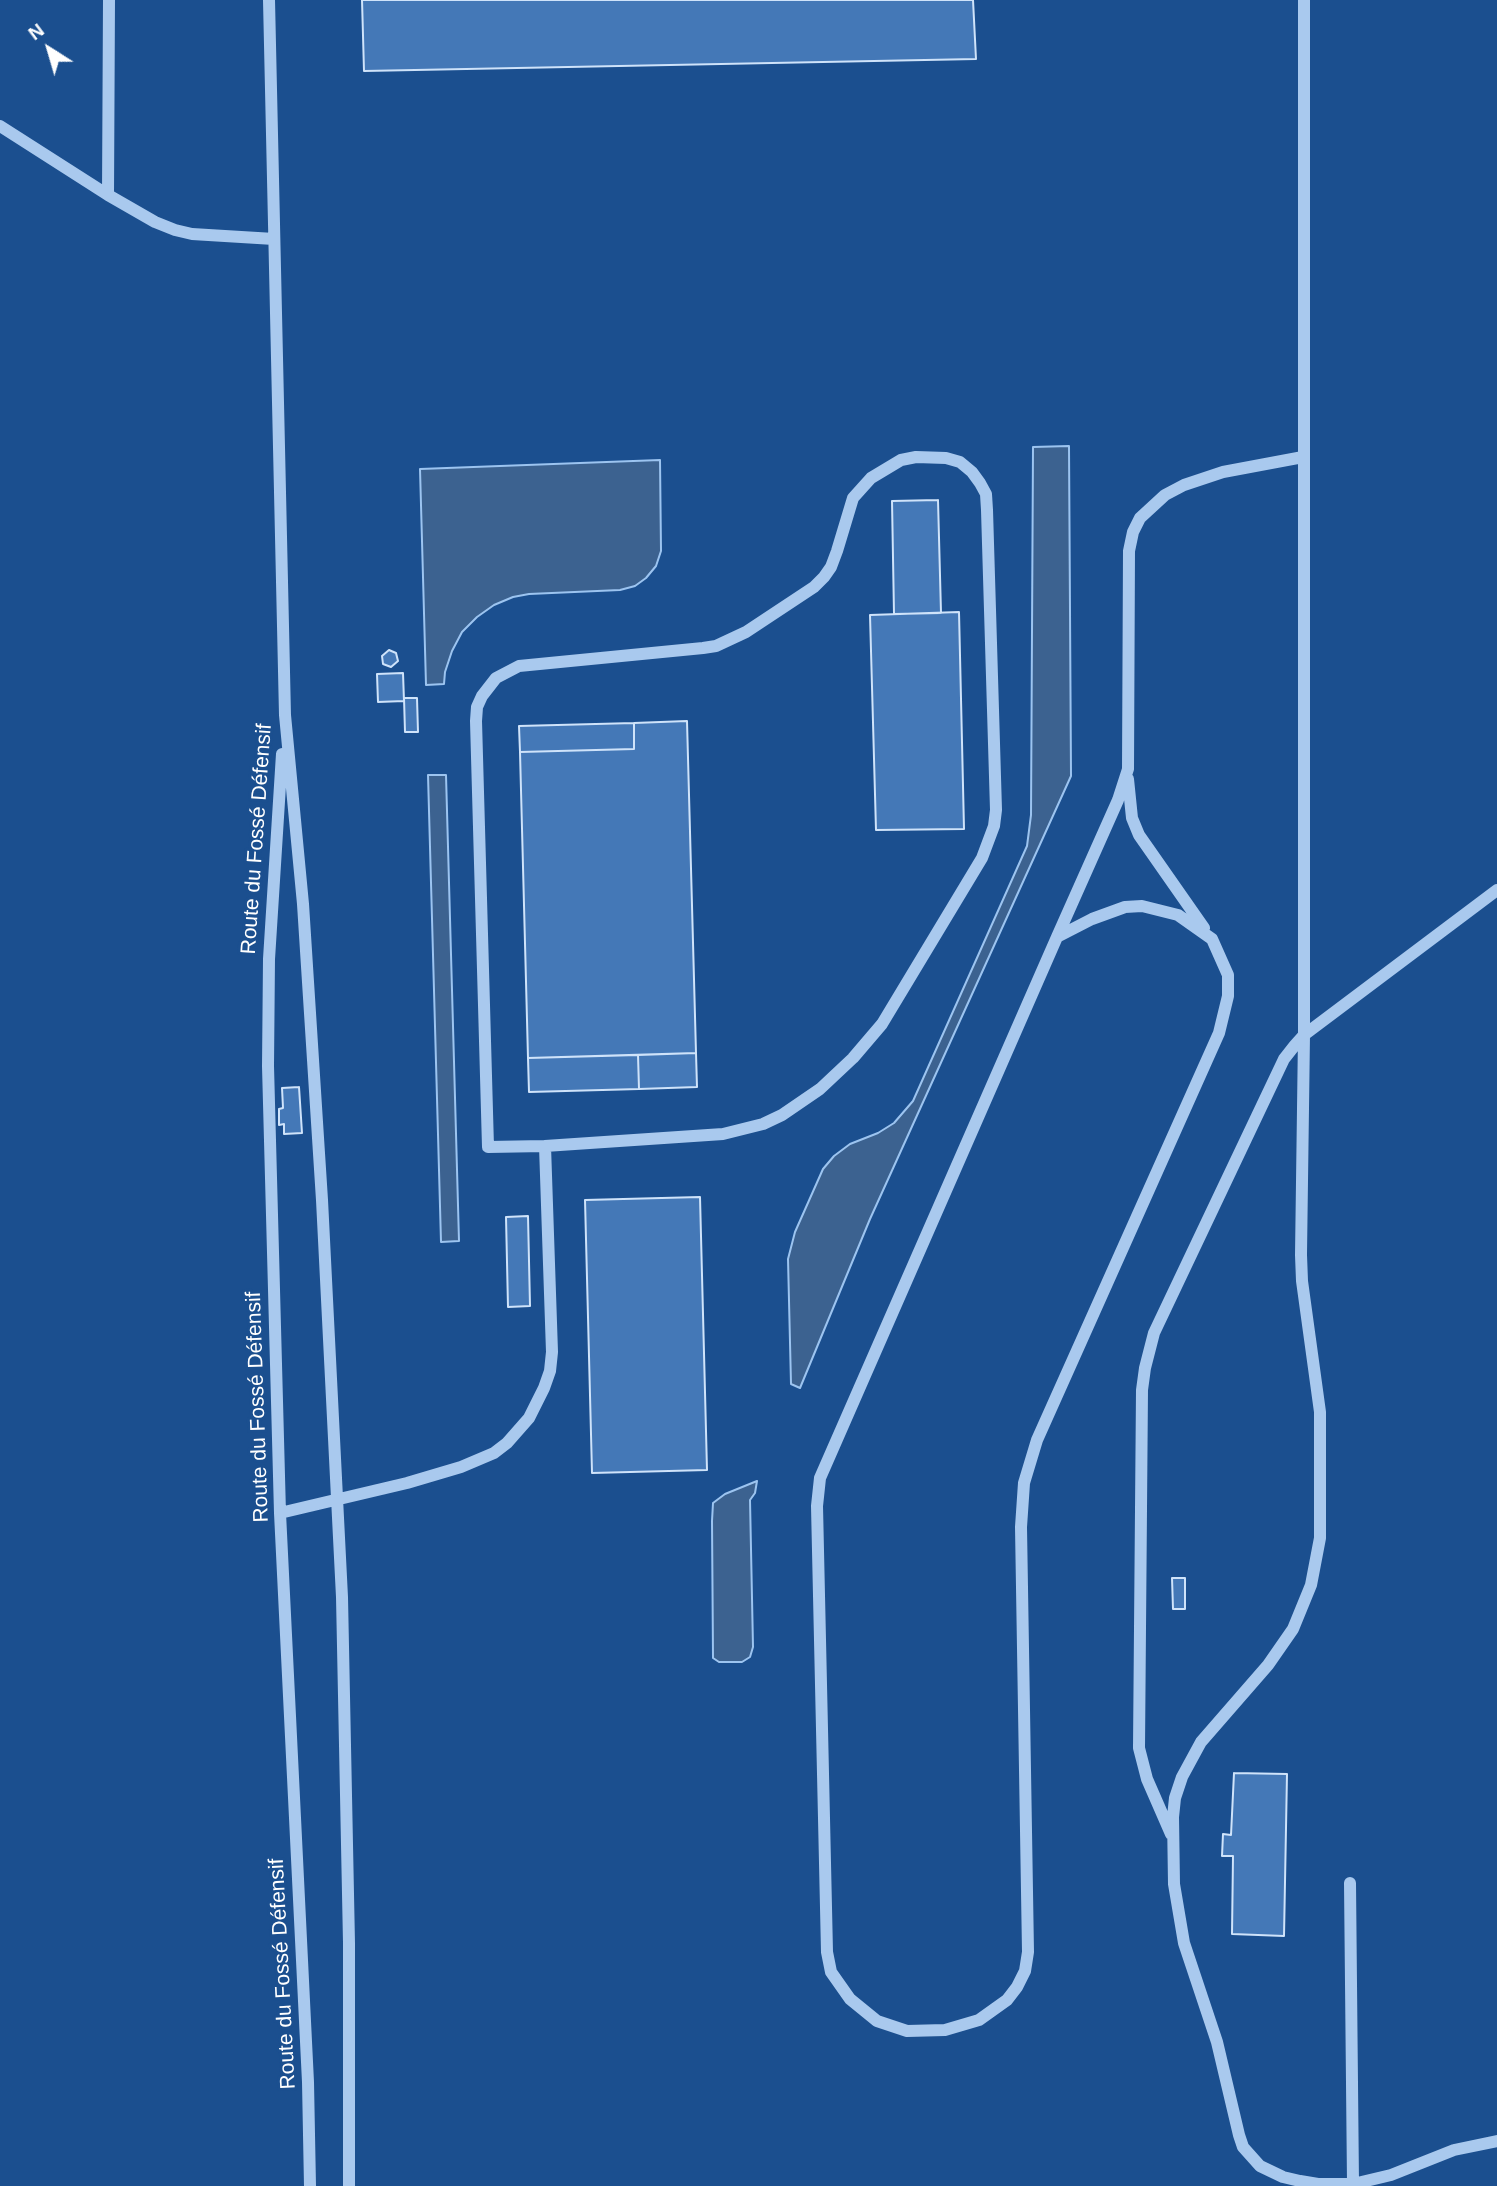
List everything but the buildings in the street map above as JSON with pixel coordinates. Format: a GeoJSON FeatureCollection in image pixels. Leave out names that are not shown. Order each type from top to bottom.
{"type":"FeatureCollection","features":[{"type":"Feature","properties":{"kind":"street"},"geometry":{"type":"LineString","coordinates":[[108,194],[109,0]]}},
{"type":"Feature","properties":{"kind":"street"},"geometry":{"type":"LineString","coordinates":[[269,0],[285,715]]}},
{"type":"Feature","properties":{"kind":"street"},"geometry":{"type":"LineString","coordinates":[[1304,0],[1304,1035],[1301,1255],[1302,1281],[1320,1412],[1321,1515],[1317,1560],[1304,1608],[1282,1646],[1214,1725],[1189,1759],[1175,1798],[1172,1838],[1174,1884],[1180,1928],[1217,2042],[1243,2147],[1260,2166],[1283,2176],[1318,2184],[1353,2184],[1391,2175],[1454,2150],[1497,2141]]}},
{"type":"Feature","properties":{"kind":"street"},"geometry":{"type":"LineString","coordinates":[[0,126],[155,222],[192,234],[274,239]]}},
{"type":"Feature","properties":{"kind":"street"},"geometry":{"type":"LineString","coordinates":[[916,457],[939,457],[960,462],[980,483],[988,510],[996,810],[994,826],[982,858],[882,1024],[853,1058],[820,1090],[782,1115],[762,1124],[723,1134],[545,1146],[488,1147],[476,721],[477,707],[482,696],[496,678],[519,666],[703,648],[716,646],[746,632],[814,587],[824,577],[837,551],[848,508],[871,478],[901,460],[916,457]]}},
{"type":"Feature","properties":{"kind":"street"},"geometry":{"type":"LineString","coordinates":[[1128,769],[1118,800],[826,1463],[818,1491],[827,1952],[831,1972],[850,1999],[877,2021],[907,2031],[945,2030],[979,2020],[1007,2000],[1025,1971],[1028,1952],[1021,1527],[1024,1483],[1037,1440],[1219,1033],[1228,996],[1228,975],[1212,939],[1139,835],[1132,818],[1128,769],[1128,573],[1133,532],[1140,518],[1165,495],[1184,485],[1223,472],[1303,457]]}},
{"type":"Feature","properties":{"kind":"street","name":"Route du Fossé Défensif"},"geometry":{"type":"LineString","coordinates":[[285,715],[303,904],[323,1200],[337,1500],[347,1759],[349,2186]]}},
{"type":"Feature","properties":{"kind":"street","name":"Route du Fossé Défensif"},"geometry":{"type":"LineString","coordinates":[[285,715],[269,959],[267,1033],[280,1513],[308,2082],[310,2186]]}},
{"type":"Feature","properties":{"kind":"street"},"geometry":{"type":"LineString","coordinates":[[1172,1838],[1147,1779],[1139,1748],[1142,1390],[1145,1368],[1163,1313],[1284,1059],[1304,1035],[1497,890]]}},
{"type":"Feature","properties":{"kind":"street"},"geometry":{"type":"LineString","coordinates":[[1057,937],[1108,912],[1142,906],[1178,915],[1212,939]]}},
{"type":"Feature","properties":{"kind":"street"},"geometry":{"type":"LineString","coordinates":[[280,1513],[432,1477],[479,1460],[507,1443],[529,1418],[550,1371],[552,1352],[545,1146]]}},
{"type":"Feature","properties":{"kind":"street"},"geometry":{"type":"LineString","coordinates":[[1350,1883],[1353,2184]]}},
{"type":"Feature","properties":{"kind":"water"},"geometry":{"type":"Polygon","coordinates":[[[1069,446],[1071,776],[870,1219],[800,1388],[791,1384],[788,1259],[795,1232],[823,1169],[834,1156],[850,1144],[878,1133],[894,1123],[913,1101],[1027,846],[1031,815],[1033,447],[1069,446]]]}},
{"type":"Feature","properties":{"kind":"water"},"geometry":{"type":"Polygon","coordinates":[[[660,460],[661,551],[656,566],[646,578],[635,586],[620,590],[529,594],[494,605],[462,632],[452,651],[444,684],[426,685],[420,469],[660,460]]]}},
{"type":"Feature","properties":{"kind":"water"},"geometry":{"type":"Polygon","coordinates":[[[428,775],[446,775],[459,1241],[441,1242],[428,775]]]}},
{"type":"Feature","properties":{"kind":"water"},"geometry":{"type":"Polygon","coordinates":[[[757,1481],[755,1493],[750,1500],[753,1647],[750,1657],[742,1662],[719,1662],[713,1658],[713,1503],[725,1494],[757,1481]]]}}]}
